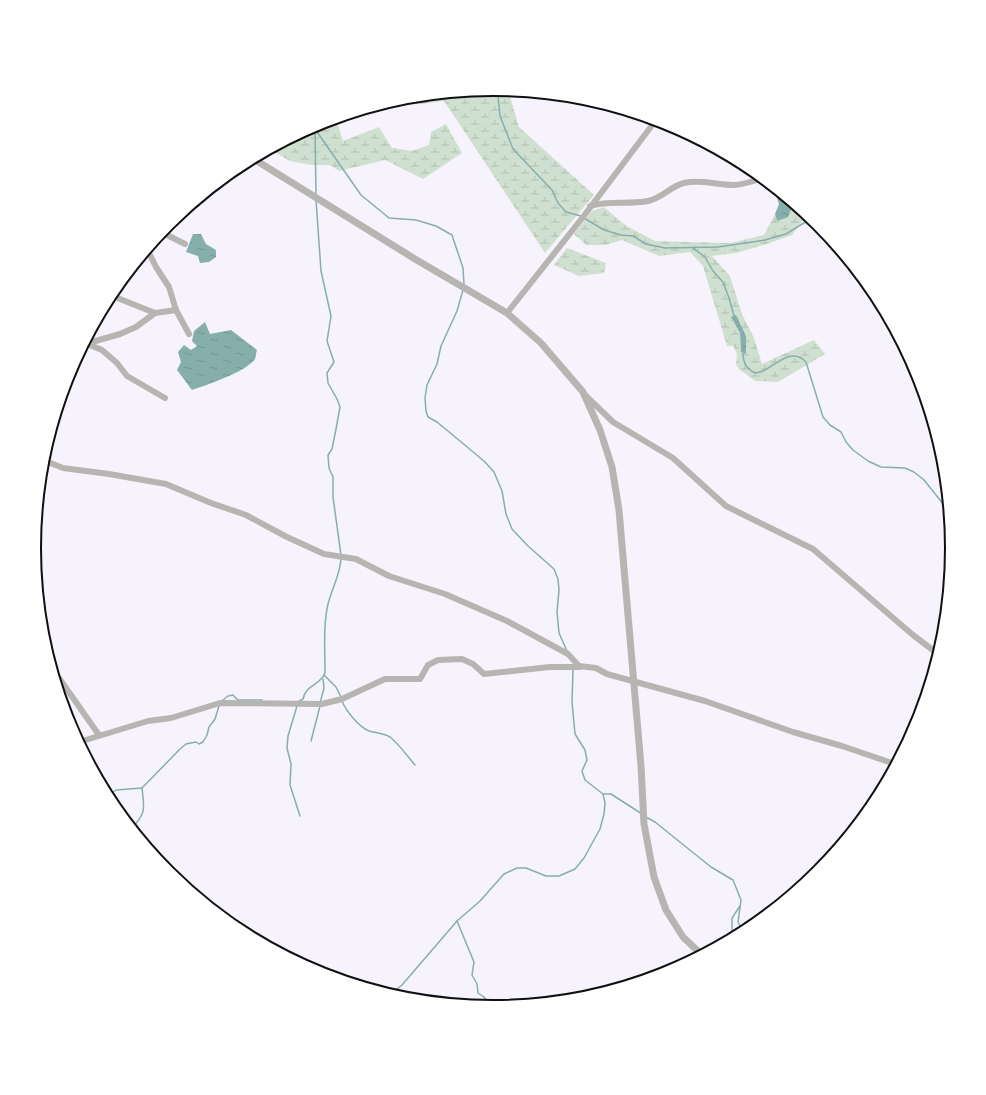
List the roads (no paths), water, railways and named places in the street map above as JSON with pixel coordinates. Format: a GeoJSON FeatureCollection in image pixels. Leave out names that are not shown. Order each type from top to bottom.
{"type":"FeatureCollection","features":[{"type":"Feature","properties":{"kind":"street"},"geometry":{"type":"LineString","coordinates":[[507,313],[652,125]]}},
{"type":"Feature","properties":{"kind":"street"},"geometry":{"type":"LineString","coordinates":[[258,162],[507,313],[541,343],[582,392],[613,422],[673,458],[726,506],[813,548],[913,635],[933,650]]}},
{"type":"Feature","properties":{"kind":"street"},"geometry":{"type":"LineString","coordinates":[[590,206],[598,204],[650,201],[683,183],[704,181],[734,185],[756,181]]}},
{"type":"Feature","properties":{"kind":"street"},"geometry":{"type":"LineString","coordinates":[[167,235],[185,244]]}},
{"type":"Feature","properties":{"kind":"street"},"geometry":{"type":"LineString","coordinates":[[149,254],[169,287],[176,310],[189,334]]}},
{"type":"Feature","properties":{"kind":"street"},"geometry":{"type":"LineString","coordinates":[[116,297],[155,313]]}},
{"type":"Feature","properties":{"kind":"street"},"geometry":{"type":"LineString","coordinates":[[91,341],[120,334],[136,327],[155,313],[176,310]]}},
{"type":"Feature","properties":{"kind":"street"},"geometry":{"type":"LineString","coordinates":[[90,345],[102,350],[117,362],[127,376],[165,398]]}},
{"type":"Feature","properties":{"kind":"street"},"geometry":{"type":"LineString","coordinates":[[582,392],[600,430],[612,467],[619,510],[641,766],[644,824],[654,877],[666,910],[683,937],[697,951]]}},
{"type":"Feature","properties":{"kind":"street"},"geometry":{"type":"LineString","coordinates":[[49,463],[63,468],[166,484],[211,503],[246,515],[286,537],[324,554],[356,559],[389,576],[445,594],[507,621],[568,654],[580,666]]}},
{"type":"Feature","properties":{"kind":"street"},"geometry":{"type":"LineString","coordinates":[[85,740],[148,721],[172,718],[220,703],[322,704],[342,699],[385,679],[420,680],[428,665],[438,660],[462,659],[473,664],[484,674],[580,666],[596,668],[607,674],[634,680],[705,701],[793,732],[842,746],[890,762]]}},
{"type":"Feature","properties":{"kind":"street"},"geometry":{"type":"LineString","coordinates":[[61,681],[99,735]]}},
{"type":"Feature","properties":{"kind":"water"},"geometry":{"type":"Polygon","coordinates":[[[776,196],[791,208],[788,217],[777,221],[775,214],[779,204],[776,196]]]}},
{"type":"Feature","properties":{"kind":"water"},"geometry":{"type":"Polygon","coordinates":[[[193,234],[201,234],[206,244],[216,250],[216,257],[209,262],[200,263],[198,256],[186,252],[193,234]]]}},
{"type":"Feature","properties":{"kind":"water"},"geometry":{"type":"Polygon","coordinates":[[[736,315],[746,336],[746,354],[741,352],[740,333],[731,317],[736,315]]]}},
{"type":"Feature","properties":{"kind":"water"},"geometry":{"type":"Polygon","coordinates":[[[205,322],[210,334],[231,330],[257,350],[255,359],[243,369],[225,378],[192,390],[177,370],[181,362],[178,352],[184,345],[191,350],[197,346],[192,341],[194,331],[205,322]]]}},
{"type":"Feature","properties":{"kind":"waterway"},"geometry":{"type":"LineString","coordinates":[[498,96],[500,116],[513,149],[552,190],[558,203],[566,212],[581,216]]}},
{"type":"Feature","properties":{"kind":"waterway"},"geometry":{"type":"LineString","coordinates":[[317,131],[361,195],[389,218],[416,220],[436,226],[452,235],[463,268],[464,284]]}},
{"type":"Feature","properties":{"kind":"waterway"},"geometry":{"type":"LineString","coordinates":[[315,132],[316,194]]}},
{"type":"Feature","properties":{"kind":"waterway"},"geometry":{"type":"LineString","coordinates":[[316,200],[321,271],[331,316],[327,341],[334,362],[327,373],[328,383],[340,407],[332,449],[328,455],[329,468],[333,477],[333,497],[341,555]]}},
{"type":"Feature","properties":{"kind":"waterway"},"geometry":{"type":"LineString","coordinates":[[584,218],[604,230],[621,235],[633,236],[646,244],[665,248],[718,247],[765,240],[786,234],[806,222]]}},
{"type":"Feature","properties":{"kind":"waterway"},"geometry":{"type":"LineString","coordinates":[[693,248],[705,257],[713,271],[723,282],[734,316]]}},
{"type":"Feature","properties":{"kind":"waterway"},"geometry":{"type":"LineString","coordinates":[[463,290],[457,311],[441,346],[437,364],[427,385],[425,398],[426,411],[428,417],[437,422],[466,446],[485,462],[494,472],[502,491],[506,514],[512,529],[528,546],[554,569],[558,579],[559,590],[557,612],[559,633],[567,651]]}},
{"type":"Feature","properties":{"kind":"waterway"},"geometry":{"type":"LineString","coordinates":[[743,353],[746,365],[753,372],[765,370],[785,358],[792,356],[799,357],[806,362],[823,417],[830,425],[841,432],[846,442],[853,450],[868,461],[881,467],[905,468],[914,472],[924,480],[942,503]]}},
{"type":"Feature","properties":{"kind":"waterway"},"geometry":{"type":"LineString","coordinates":[[299,701],[303,699],[307,690],[320,680],[325,673],[326,612],[339,571],[341,559]]}},
{"type":"Feature","properties":{"kind":"waterway"},"geometry":{"type":"LineString","coordinates":[[397,989],[457,921],[480,901],[504,874],[517,868],[526,868],[546,876],[559,876],[575,869],[584,858],[600,829],[605,803],[603,794],[585,780],[582,771],[587,760],[585,750],[575,734],[572,702],[573,670]]}},
{"type":"Feature","properties":{"kind":"waterway"},"geometry":{"type":"LineString","coordinates":[[324,675],[336,687],[341,697]]}},
{"type":"Feature","properties":{"kind":"waterway"},"geometry":{"type":"LineString","coordinates":[[320,703],[324,688],[323,679]]}},
{"type":"Feature","properties":{"kind":"waterway"},"geometry":{"type":"LineString","coordinates":[[223,700],[228,696],[233,695],[238,700],[262,700]]}},
{"type":"Feature","properties":{"kind":"waterway"},"geometry":{"type":"LineString","coordinates":[[342,701],[350,714],[361,726],[369,731],[390,737],[400,746],[415,765]]}},
{"type":"Feature","properties":{"kind":"waterway"},"geometry":{"type":"LineString","coordinates":[[135,825],[143,810],[142,788],[186,744],[196,742],[199,744],[203,742],[209,727],[215,719],[219,706]]}},
{"type":"Feature","properties":{"kind":"waterway"},"geometry":{"type":"LineString","coordinates":[[297,706],[288,736],[287,748],[291,764],[290,785],[300,816]]}},
{"type":"Feature","properties":{"kind":"waterway"},"geometry":{"type":"LineString","coordinates":[[311,741],[320,706]]}},
{"type":"Feature","properties":{"kind":"waterway"},"geometry":{"type":"LineString","coordinates":[[113,792],[116,790],[142,788]]}},
{"type":"Feature","properties":{"kind":"waterway"},"geometry":{"type":"LineString","coordinates":[[603,794],[611,794],[642,814]]}},
{"type":"Feature","properties":{"kind":"waterway"},"geometry":{"type":"LineString","coordinates":[[646,817],[655,822],[711,867],[733,880],[741,900],[738,922],[740,926]]}},
{"type":"Feature","properties":{"kind":"waterway"},"geometry":{"type":"LineString","coordinates":[[732,931],[732,918],[740,906]]}},
{"type":"Feature","properties":{"kind":"waterway"},"geometry":{"type":"LineString","coordinates":[[457,921],[474,962],[472,975],[477,984],[478,993],[486,1000]]}}]}
